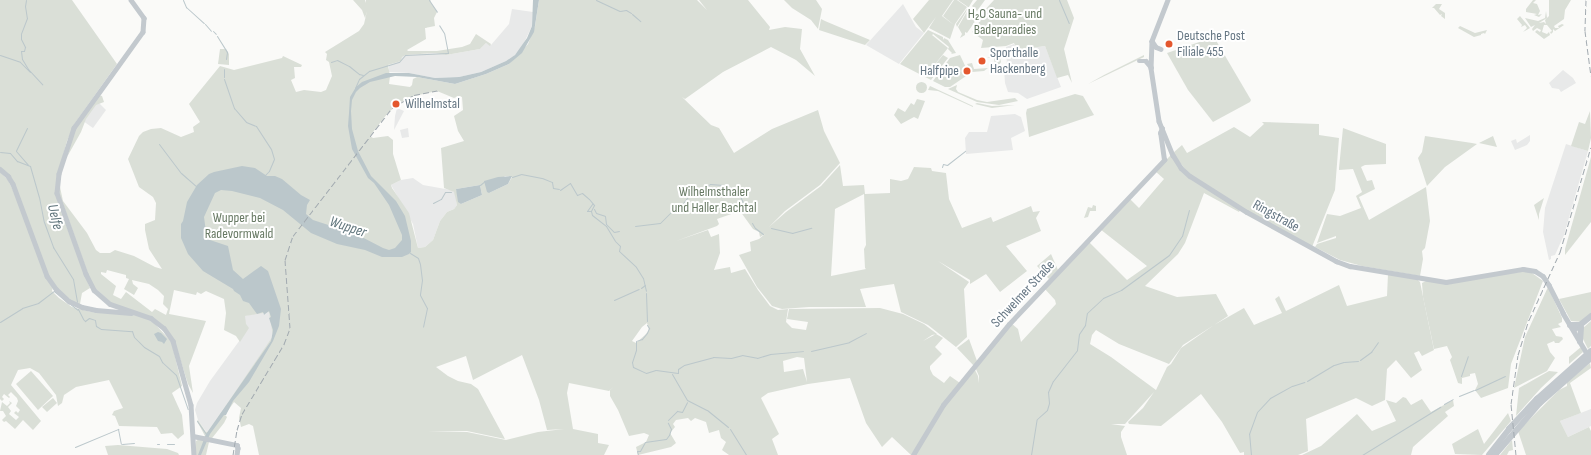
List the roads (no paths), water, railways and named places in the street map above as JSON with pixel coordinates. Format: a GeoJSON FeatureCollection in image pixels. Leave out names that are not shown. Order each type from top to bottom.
{"type":"FeatureCollection","features":[{"type":"Feature","properties":{"kind":"highway"},"geometry":{"type":"LineString","coordinates":[[1580,342],[1581,326],[1591,316]]}},
{"type":"Feature","properties":{"kind":"highway"},"geometry":{"type":"LineString","coordinates":[[1573,329],[1591,320]]}},
{"type":"Feature","properties":{"kind":"highway"},"geometry":{"type":"LineString","coordinates":[[1489,455],[1518,419],[1588,350]]}},
{"type":"Feature","properties":{"kind":"highway"},"geometry":{"type":"LineString","coordinates":[[1496,455],[1518,426],[1553,391],[1591,359]]}},
{"type":"Feature","properties":{"kind":"main road"},"geometry":{"type":"LineString","coordinates":[[131,0],[144,18],[145,26],[143,34],[76,124],[66,149],[57,188],[59,202],[91,287],[107,302],[155,321],[164,328],[173,340],[190,401],[194,436],[194,455]]}},
{"type":"Feature","properties":{"kind":"main road","name":"Ringstraße"},"geometry":{"type":"LineString","coordinates":[[1168,0],[1152,41],[1151,68],[1157,115],[1176,160],[1190,176],[1247,212],[1340,263],[1365,269],[1442,282],[1525,269],[1533,270],[1543,276],[1552,289],[1573,329]]}},
{"type":"Feature","properties":{"kind":"main road"},"geometry":{"type":"LineString","coordinates":[[1152,41],[1156,47],[1161,49]]}},
{"type":"Feature","properties":{"kind":"main road"},"geometry":{"type":"LineString","coordinates":[[1139,61],[1146,61],[1151,68]]}},
{"type":"Feature","properties":{"kind":"main road","name":"Schwelmer Straße"},"geometry":{"type":"LineString","coordinates":[[913,455],[943,404],[1009,324],[1164,160],[1160,133],[1162,128]]}},
{"type":"Feature","properties":{"kind":"main road"},"geometry":{"type":"LineString","coordinates":[[0,169],[8,176],[13,184],[47,276],[54,288],[69,301],[82,307],[104,311],[130,313],[132,311]]}},
{"type":"Feature","properties":{"kind":"main road"},"geometry":{"type":"LineString","coordinates":[[1573,329],[1580,342],[1588,350],[1591,359]]}},
{"type":"Feature","properties":{"kind":"main road"},"geometry":{"type":"LineString","coordinates":[[194,436],[237,445],[238,455]]}},
{"type":"Feature","properties":{"kind":"waterway"},"geometry":{"type":"LineString","coordinates":[[26,0],[25,6],[27,18],[21,34],[21,39],[25,47],[24,51],[21,51],[22,59],[28,69],[42,84]]}},
{"type":"Feature","properties":{"kind":"waterway"},"geometry":{"type":"LineString","coordinates":[[183,0],[186,7],[204,23]]}},
{"type":"Feature","properties":{"kind":"waterway"},"geometry":{"type":"LineString","coordinates":[[429,0],[437,12]]}},
{"type":"Feature","properties":{"kind":"waterway"},"geometry":{"type":"LineString","coordinates":[[596,0],[620,11],[626,10],[631,13]]}},
{"type":"Feature","properties":{"kind":"waterway"},"geometry":{"type":"LineString","coordinates":[[1059,0],[1069,23]]}},
{"type":"Feature","properties":{"kind":"waterway"},"geometry":{"type":"LineString","coordinates":[[632,14],[640,21]]}},
{"type":"Feature","properties":{"kind":"waterway"},"geometry":{"type":"LineString","coordinates":[[205,24],[211,31]]}},
{"type":"Feature","properties":{"kind":"waterway"},"geometry":{"type":"LineString","coordinates":[[355,88],[359,79],[369,71],[399,62],[405,55],[448,53],[444,33],[439,25]]}},
{"type":"Feature","properties":{"kind":"waterway"},"geometry":{"type":"LineString","coordinates":[[213,31],[216,34]]}},
{"type":"Feature","properties":{"kind":"waterway"},"geometry":{"type":"LineString","coordinates":[[217,36],[227,52],[226,59]]}},
{"type":"Feature","properties":{"kind":"waterway"},"geometry":{"type":"LineString","coordinates":[[0,55],[20,62],[30,72]]}},
{"type":"Feature","properties":{"kind":"waterway"},"geometry":{"type":"LineString","coordinates":[[331,62],[337,60],[363,75]]}},
{"type":"Feature","properties":{"kind":"waterway"},"geometry":{"type":"LineString","coordinates":[[224,69],[224,77]]}},
{"type":"Feature","properties":{"kind":"waterway"},"geometry":{"type":"LineString","coordinates":[[224,79],[234,108],[246,122],[256,126],[271,149],[274,159],[269,171],[265,175]]}},
{"type":"Feature","properties":{"kind":"waterway"},"geometry":{"type":"LineString","coordinates":[[27,128],[16,151],[28,165]]}},
{"type":"Feature","properties":{"kind":"waterway"},"geometry":{"type":"LineString","coordinates":[[159,144],[181,173],[197,187]]}},
{"type":"Feature","properties":{"kind":"waterway"},"geometry":{"type":"LineString","coordinates":[[942,167],[943,164],[947,165],[965,151]]}},
{"type":"Feature","properties":{"kind":"waterway","name":"Uelfe"},"geometry":{"type":"LineString","coordinates":[[0,152],[10,153],[17,161],[30,166],[39,197],[44,222],[53,247],[73,279],[77,302]]}},
{"type":"Feature","properties":{"kind":"waterway"},"geometry":{"type":"LineString","coordinates":[[512,177],[521,174],[542,178],[552,182],[553,188],[559,189]]}},
{"type":"Feature","properties":{"kind":"waterway"},"geometry":{"type":"LineString","coordinates":[[480,185],[485,181]]}},
{"type":"Feature","properties":{"kind":"waterway"},"geometry":{"type":"LineString","coordinates":[[560,190],[570,183],[577,195],[582,193],[589,199],[594,205],[591,211],[592,215],[606,226],[615,241],[620,246],[619,251],[636,267],[643,278],[646,291]]}},
{"type":"Feature","properties":{"kind":"waterway"},"geometry":{"type":"LineString","coordinates":[[635,226],[660,223],[672,211],[680,207],[691,193],[710,184],[723,185],[726,188],[730,187],[740,196],[745,207]]}},
{"type":"Feature","properties":{"kind":"waterway"},"geometry":{"type":"LineString","coordinates":[[433,203],[441,199],[445,192],[451,192]]}},
{"type":"Feature","properties":{"kind":"waterway"},"geometry":{"type":"LineString","coordinates":[[590,211],[587,211],[592,204]]}},
{"type":"Feature","properties":{"kind":"waterway"},"geometry":{"type":"LineString","coordinates":[[594,209],[596,213],[605,216],[606,224],[614,232],[619,231]]}},
{"type":"Feature","properties":{"kind":"waterway"},"geometry":{"type":"LineString","coordinates":[[1031,455],[1037,419],[1047,410],[1049,403],[1048,392],[1053,381],[1077,350],[1079,334],[1085,325],[1087,313],[1103,298],[1121,290],[1169,255],[1182,236],[1189,210]]}},
{"type":"Feature","properties":{"kind":"waterway"},"geometry":{"type":"LineString","coordinates":[[752,223],[755,228],[763,234]]}},
{"type":"Feature","properties":{"kind":"waterway"},"geometry":{"type":"LineString","coordinates":[[771,228],[792,233],[811,228]]}},
{"type":"Feature","properties":{"kind":"waterway"},"geometry":{"type":"LineString","coordinates":[[410,253],[418,258],[420,264],[422,280],[420,295],[427,308],[423,327]]}},
{"type":"Feature","properties":{"kind":"waterway"},"geometry":{"type":"LineString","coordinates":[[641,288],[645,285]]}},
{"type":"Feature","properties":{"kind":"waterway"},"geometry":{"type":"LineString","coordinates":[[614,300],[639,289]]}},
{"type":"Feature","properties":{"kind":"waterway"},"geometry":{"type":"LineString","coordinates":[[0,322],[22,308],[38,303],[54,291],[66,301]]}},
{"type":"Feature","properties":{"kind":"waterway"},"geometry":{"type":"LineString","coordinates":[[646,293],[647,321]]}},
{"type":"Feature","properties":{"kind":"waterway"},"geometry":{"type":"LineString","coordinates":[[69,303],[78,310]]}},
{"type":"Feature","properties":{"kind":"waterway","name":"Uelfe"},"geometry":{"type":"LineString","coordinates":[[78,309],[85,321],[89,318],[95,320],[96,326],[101,329],[132,331],[134,337],[144,347],[159,356],[162,362],[176,375],[188,409]]}},
{"type":"Feature","properties":{"kind":"waterway"},"geometry":{"type":"LineString","coordinates":[[647,325],[649,328],[647,333],[642,339],[636,341],[636,350],[632,362],[633,367],[646,373],[656,370],[678,373],[678,369],[684,365],[713,357],[731,358],[742,355],[757,358],[770,354],[803,351]]}},
{"type":"Feature","properties":{"kind":"waterway"},"geometry":{"type":"LineString","coordinates":[[811,351],[849,342],[866,333]]}},
{"type":"Feature","properties":{"kind":"waterway"},"geometry":{"type":"LineString","coordinates":[[1360,360],[1371,352],[1378,342]]}},
{"type":"Feature","properties":{"kind":"waterway"},"geometry":{"type":"LineString","coordinates":[[1461,376],[1468,356]]}},
{"type":"Feature","properties":{"kind":"waterway"},"geometry":{"type":"LineString","coordinates":[[1307,381],[1334,365],[1344,362],[1358,361]]}},
{"type":"Feature","properties":{"kind":"waterway"},"geometry":{"type":"LineString","coordinates":[[672,374],[687,400],[707,410],[728,427]]}},
{"type":"Feature","properties":{"kind":"waterway"},"geometry":{"type":"LineString","coordinates":[[1475,390],[1505,376]]}},
{"type":"Feature","properties":{"kind":"waterway"},"geometry":{"type":"LineString","coordinates":[[1251,455],[1249,434],[1257,412],[1270,398],[1292,386],[1304,382]]}},
{"type":"Feature","properties":{"kind":"waterway"},"geometry":{"type":"LineString","coordinates":[[1459,396],[1474,390]]}},
{"type":"Feature","properties":{"kind":"waterway"},"geometry":{"type":"LineString","coordinates":[[1444,404],[1453,399]]}},
{"type":"Feature","properties":{"kind":"waterway"},"geometry":{"type":"LineString","coordinates":[[668,420],[677,411],[682,412],[687,402]]}},
{"type":"Feature","properties":{"kind":"waterway"},"geometry":{"type":"LineString","coordinates":[[1362,455],[1440,407]]}},
{"type":"Feature","properties":{"kind":"waterway","name":"Uelfe"},"geometry":{"type":"LineString","coordinates":[[197,421],[206,434]]}},
{"type":"Feature","properties":{"kind":"waterway"},"geometry":{"type":"LineString","coordinates":[[638,455],[637,451],[640,451],[645,442],[666,439],[671,429],[668,423]]}},
{"type":"Feature","properties":{"kind":"waterway"},"geometry":{"type":"LineString","coordinates":[[75,447],[118,429],[121,444]]}},
{"type":"Feature","properties":{"kind":"waterway"},"geometry":{"type":"LineString","coordinates":[[730,429],[746,455]]}},
{"type":"Feature","properties":{"kind":"waterway"},"geometry":{"type":"LineString","coordinates":[[122,444],[134,443]]}},
{"type":"Feature","properties":{"kind":"waterway"},"geometry":{"type":"LineString","coordinates":[[167,444],[174,444]]}},
{"type":"Feature","properties":{"kind":"railway"},"geometry":{"type":"LineString","coordinates":[[1586,0],[1585,31],[1591,76]]}},
{"type":"Feature","properties":{"kind":"railway"},"geometry":{"type":"LineString","coordinates":[[233,455],[237,430],[242,414],[284,344],[290,328],[285,260],[293,236],[392,108],[414,95],[439,90]]}},
{"type":"Feature","properties":{"kind":"railway"},"geometry":{"type":"LineString","coordinates":[[1516,455],[1511,404],[1518,355],[1529,320],[1560,252],[1591,147]]}},
{"type":"Feature","properties":{"kind":"place","name":"Deutsche Post Filiale 455"},"geometry":{"type":"Point","coordinates":[1169,44]}},
{"type":"Feature","properties":{"kind":"place","name":"Sporthalle Hackenberg"},"geometry":{"type":"Point","coordinates":[982,61]}},
{"type":"Feature","properties":{"kind":"place","name":"Halfpipe"},"geometry":{"type":"Point","coordinates":[967,71]}},
{"type":"Feature","properties":{"kind":"place","name":"Wilhelmstal"},"geometry":{"type":"Point","coordinates":[396,104]}},
{"type":"Feature","properties":{"kind":"park label","name":"H₂O Sauna- und Badeparadies"},"geometry":{"type":"Point","coordinates":[1005,22]}},
{"type":"Feature","properties":{"kind":"park label","name":"Wilhelmsthaler und Haller Bachtal"},"geometry":{"type":"Point","coordinates":[714,200]}},
{"type":"Feature","properties":{"kind":"park label","name":"Wupper bei Radevormwald"},"geometry":{"type":"Point","coordinates":[239,226]}},
{"type":"Feature","properties":{"kind":"water label","name":"Wupper"},"geometry":{"type":"Point","coordinates":[348,227]}}]}
